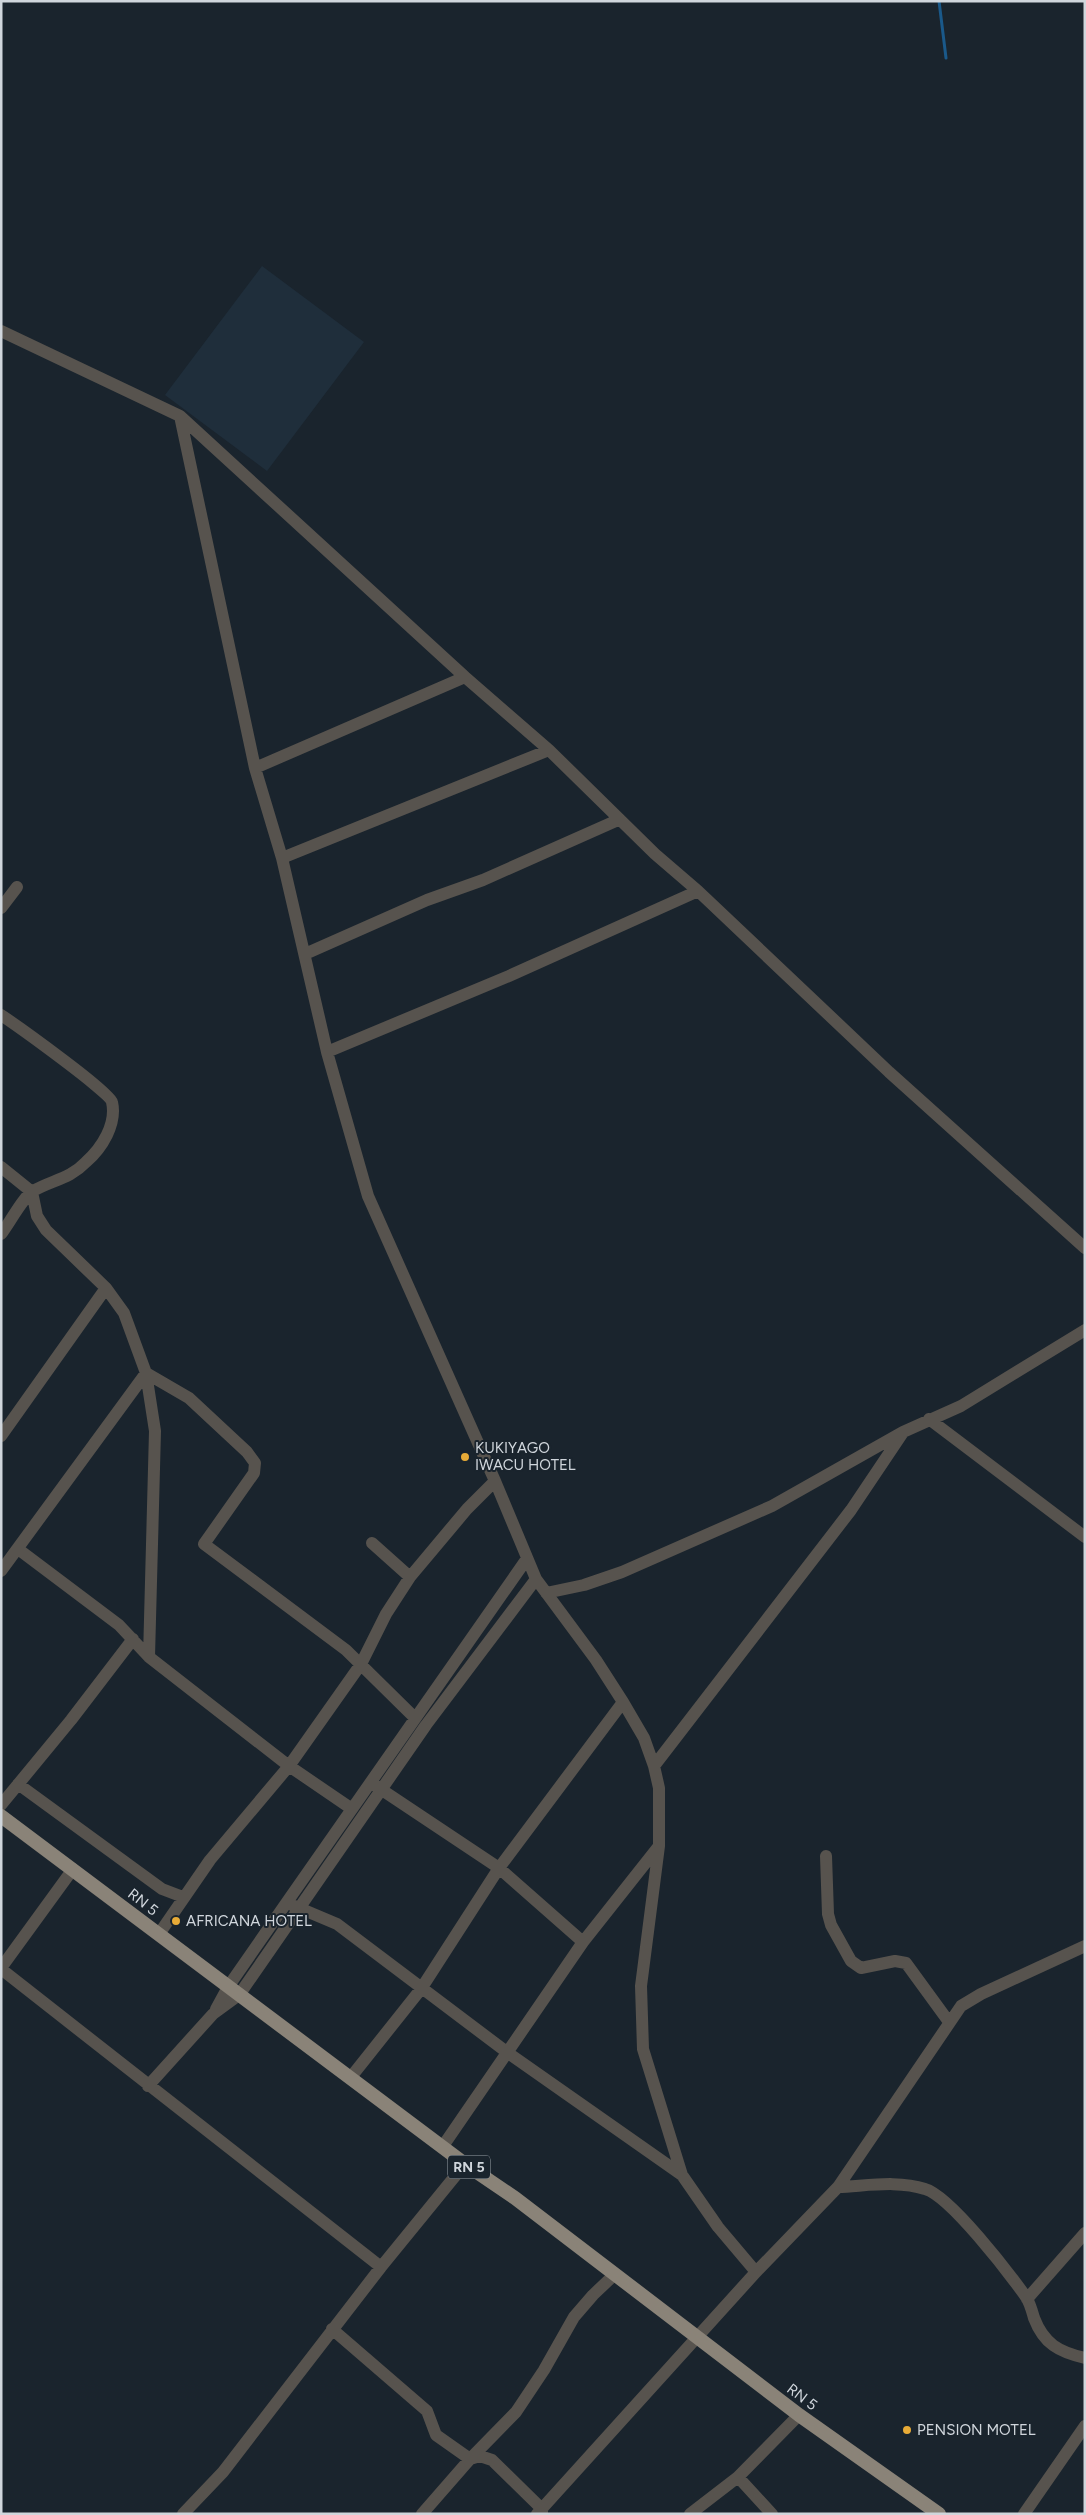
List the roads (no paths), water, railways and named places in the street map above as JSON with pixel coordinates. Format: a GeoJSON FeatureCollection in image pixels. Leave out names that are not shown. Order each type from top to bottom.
{"type":"FeatureCollection","features":[{"type":"Feature","properties":{"kind":"main road","name":"RN 5"},"geometry":{"type":"LineString","coordinates":[[1,1816],[465,2164],[515,2198],[799,2415],[939,2514]]}},
{"type":"Feature","properties":{"kind":"street"},"geometry":{"type":"LineString","coordinates":[[1,331],[180,416],[465,677],[549,750],[618,820],[698,891],[889,1072],[1085,1248]]}},
{"type":"Feature","properties":{"kind":"street"},"geometry":{"type":"LineString","coordinates":[[180,416],[255,768],[282,858],[327,1052],[368,1196],[495,1481],[526,1560],[536,1579],[596,1660],[623,1702],[644,1738],[654,1766],[659,1788],[659,1846],[641,1986],[643,2049],[682,2175],[718,2227],[756,2272]]}},
{"type":"Feature","properties":{"kind":"street"},"geometry":{"type":"LineString","coordinates":[[255,768],[465,677]]}},
{"type":"Feature","properties":{"kind":"street"},"geometry":{"type":"LineString","coordinates":[[282,858],[549,750]]}},
{"type":"Feature","properties":{"kind":"street"},"geometry":{"type":"LineString","coordinates":[[305,954],[427,900],[483,880],[618,820]]}},
{"type":"Feature","properties":{"kind":"street"},"geometry":{"type":"LineString","coordinates":[[1,908],[16,888]]}},
{"type":"Feature","properties":{"kind":"street"},"geometry":{"type":"LineString","coordinates":[[327,1052],[509,976],[698,891]]}},
{"type":"Feature","properties":{"kind":"street"},"geometry":{"type":"LineString","coordinates":[[1,1015],[31,1034],[86,1079],[105,1091],[112,1100],[113,1116],[105,1139],[87,1162],[66,1178],[32,1192],[1,1234]]}},
{"type":"Feature","properties":{"kind":"street"},"geometry":{"type":"LineString","coordinates":[[1,1167],[32,1192],[37,1216],[46,1230],[106,1288],[124,1313],[146,1373],[155,1431],[148,1657]]}},
{"type":"Feature","properties":{"kind":"street"},"geometry":{"type":"LineString","coordinates":[[1,1436],[106,1288]]}},
{"type":"Feature","properties":{"kind":"street"},"geometry":{"type":"LineString","coordinates":[[546,1593],[622,1572],[772,1506],[904,1432],[961,1406],[1085,1330]]}},
{"type":"Feature","properties":{"kind":"street"},"geometry":{"type":"LineString","coordinates":[[1,1570],[146,1373]]}},
{"type":"Feature","properties":{"kind":"street"},"geometry":{"type":"LineString","coordinates":[[146,1373],[189,1398],[247,1452],[255,1463],[254,1473],[204,1544],[346,1650],[415,1718]]}},
{"type":"Feature","properties":{"kind":"street"},"geometry":{"type":"LineString","coordinates":[[929,1420],[1085,1537]]}},
{"type":"Feature","properties":{"kind":"street"},"geometry":{"type":"LineString","coordinates":[[654,1766],[851,1510],[904,1432]]}},
{"type":"Feature","properties":{"kind":"street"},"geometry":{"type":"LineString","coordinates":[[159,1934],[183,1897],[289,1766],[361,1664],[386,1614],[410,1577],[461,1515],[495,1481]]}},
{"type":"Feature","properties":{"kind":"street"},"geometry":{"type":"LineString","coordinates":[[372,1544],[410,1577]]}},
{"type":"Feature","properties":{"kind":"street"},"geometry":{"type":"LineString","coordinates":[[18,1549],[119,1625],[133,1638],[148,1657],[289,1766],[352,1809]]}},
{"type":"Feature","properties":{"kind":"street"},"geometry":{"type":"LineString","coordinates":[[148,2086],[234,1991],[298,1909],[376,1786],[415,1718],[526,1560]]}},
{"type":"Feature","properties":{"kind":"street"},"geometry":{"type":"LineString","coordinates":[[234,1991],[287,1902],[352,1809],[376,1786],[536,1579]]}},
{"type":"Feature","properties":{"kind":"street"},"geometry":{"type":"LineString","coordinates":[[1,1805],[133,1638]]}},
{"type":"Feature","properties":{"kind":"street"},"geometry":{"type":"LineString","coordinates":[[351,2077],[420,1989],[498,1868],[623,1702]]}},
{"type":"Feature","properties":{"kind":"street"},"geometry":{"type":"LineString","coordinates":[[18,1784],[162,1889],[183,1897]]}},
{"type":"Feature","properties":{"kind":"street"},"geometry":{"type":"LineString","coordinates":[[376,1786],[498,1868],[583,1942]]}},
{"type":"Feature","properties":{"kind":"street"},"geometry":{"type":"LineString","coordinates":[[443,2146],[583,1942],[659,1846]]}},
{"type":"Feature","properties":{"kind":"street"},"geometry":{"type":"LineString","coordinates":[[826,1856],[828,1914],[831,1925],[853,1964],[861,1968],[895,1961],[906,1963],[948,2022]]}},
{"type":"Feature","properties":{"kind":"street"},"geometry":{"type":"LineString","coordinates":[[73,1869],[1,1968],[148,2086],[381,2268]]}},
{"type":"Feature","properties":{"kind":"street"},"geometry":{"type":"LineString","coordinates":[[287,1902],[298,1909],[337,1924],[420,1989],[682,2175]]}},
{"type":"Feature","properties":{"kind":"street"},"geometry":{"type":"LineString","coordinates":[[332,2329],[427,2411],[436,2435],[470,2458],[480,2456],[492,2460],[540,2512],[756,2272],[838,2187],[948,2022],[961,2006],[981,1994],[1085,1946]]}},
{"type":"Feature","properties":{"kind":"street"},"geometry":{"type":"LineString","coordinates":[[183,2514],[218,2478],[332,2329],[465,2164]]}},
{"type":"Feature","properties":{"kind":"street"},"geometry":{"type":"LineString","coordinates":[[838,2187],[907,2184],[927,2189],[941,2196],[957,2212],[1027,2299],[1039,2331],[1046,2340],[1065,2354],[1085,2358]]}},
{"type":"Feature","properties":{"kind":"street"},"geometry":{"type":"LineString","coordinates":[[1027,2299],[1085,2233]]}},
{"type":"Feature","properties":{"kind":"street"},"geometry":{"type":"LineString","coordinates":[[422,2514],[470,2458],[516,2412],[540,2376],[574,2317],[614,2275]]}},
{"type":"Feature","properties":{"kind":"street"},"geometry":{"type":"LineString","coordinates":[[690,2514],[738,2477],[799,2415]]}},
{"type":"Feature","properties":{"kind":"street"},"geometry":{"type":"LineString","coordinates":[[1024,2514],[1085,2426]]}},
{"type":"Feature","properties":{"kind":"street"},"geometry":{"type":"LineString","coordinates":[[738,2477],[772,2514]]}},
{"type":"Feature","properties":{"kind":"waterway"},"geometry":{"type":"LineString","coordinates":[[939,1],[946,58]]}},
{"type":"Feature","properties":{"kind":"place","name":"KUKIYAGO IWACU HOTEL"},"geometry":{"type":"Point","coordinates":[465,1457]}},
{"type":"Feature","properties":{"kind":"place","name":"AFRICANA HOTEL"},"geometry":{"type":"Point","coordinates":[176,1921]}},
{"type":"Feature","properties":{"kind":"place","name":"PENSION MOTEL"},"geometry":{"type":"Point","coordinates":[907,2430]}}]}
